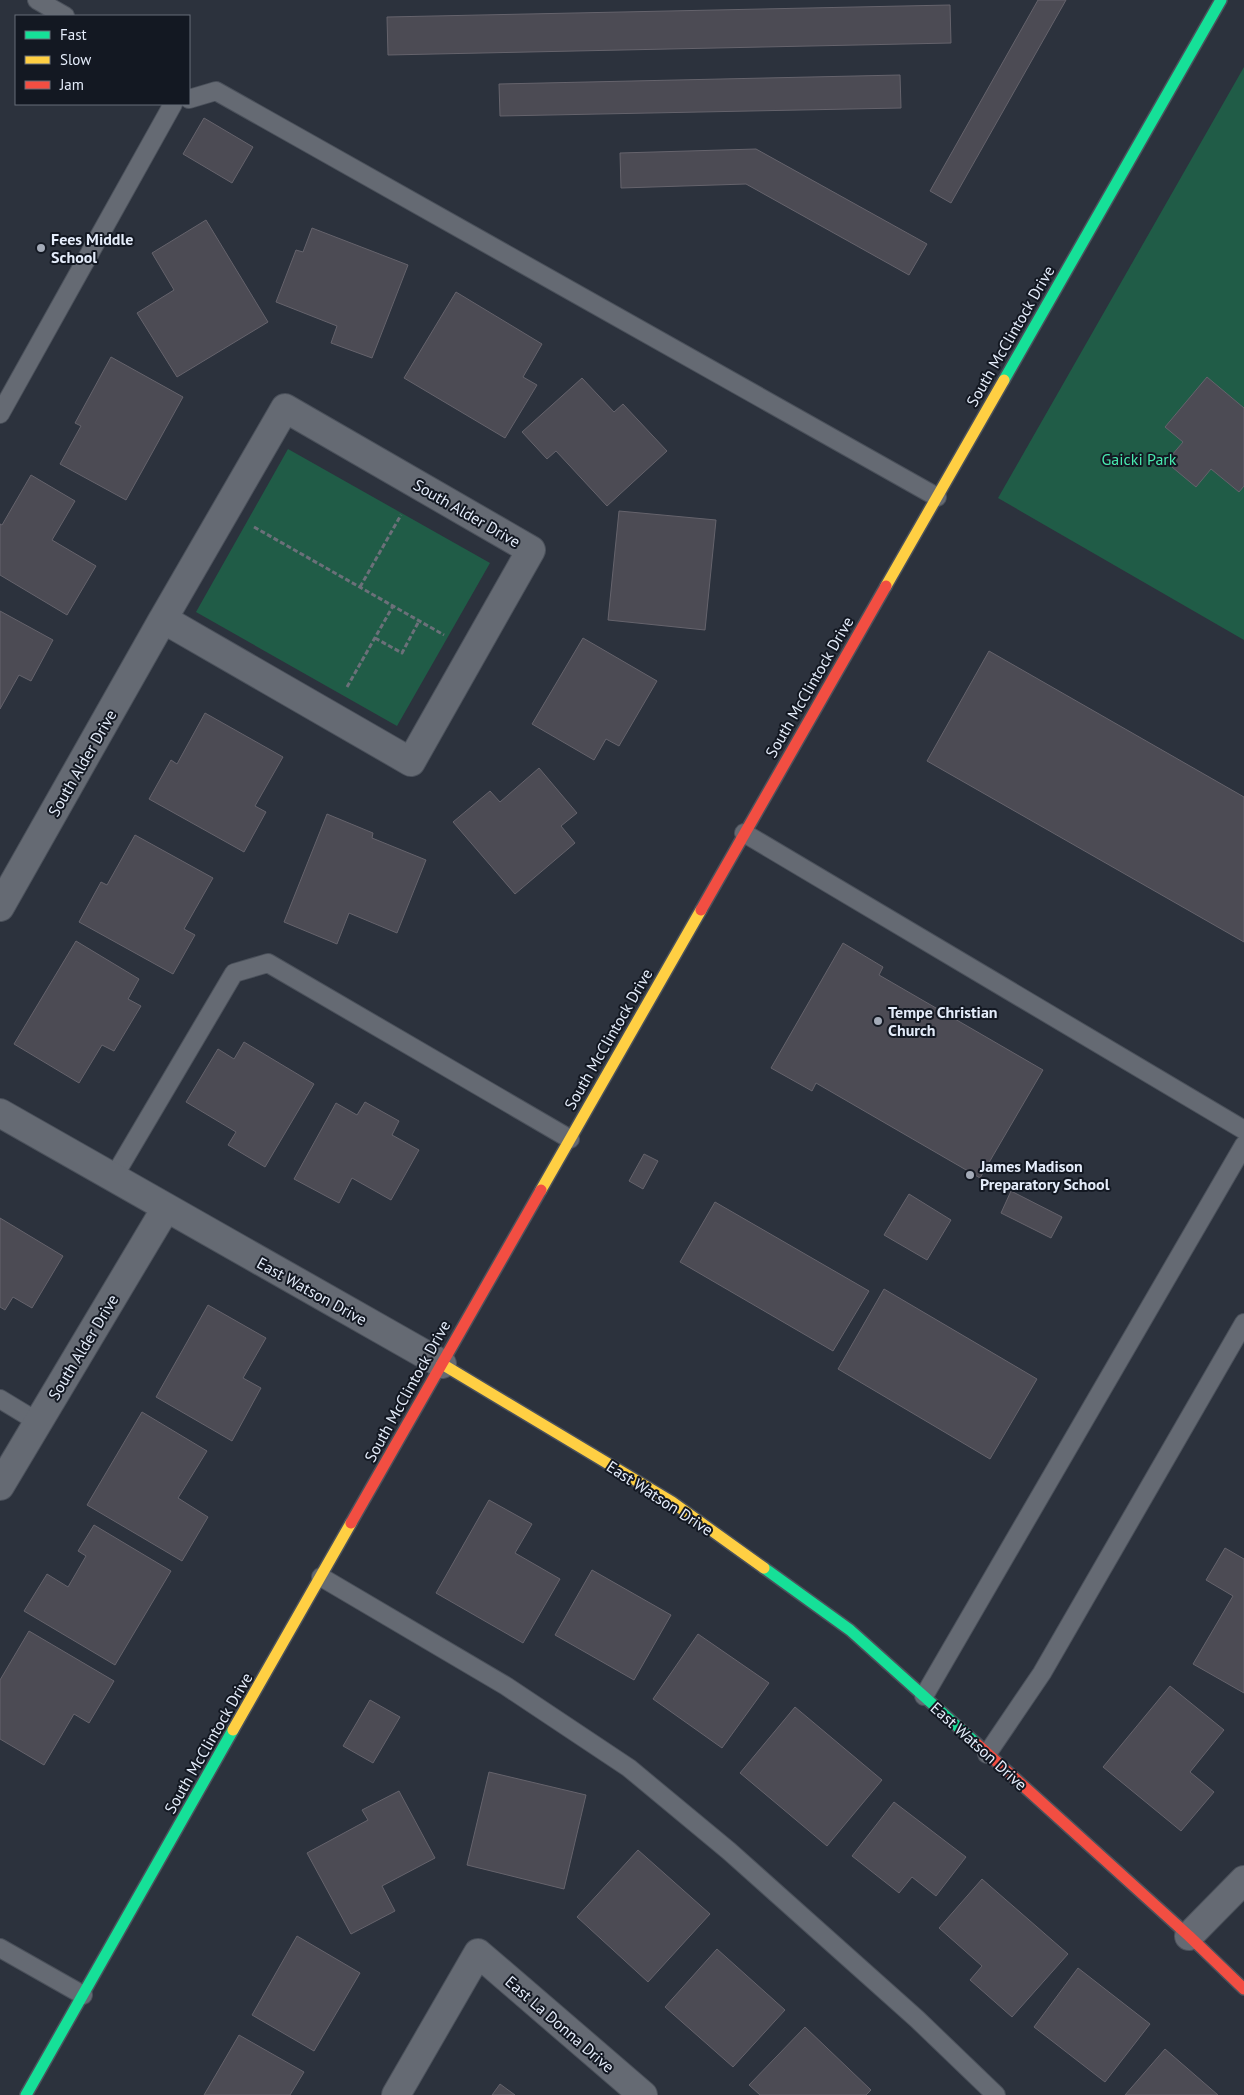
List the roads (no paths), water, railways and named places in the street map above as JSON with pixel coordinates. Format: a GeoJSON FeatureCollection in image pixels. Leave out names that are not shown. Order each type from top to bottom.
{"type":"FeatureCollection","features":[{"type":"Feature","properties":{"kind":"main road","name":"South McClintock Drive"},"geometry":{"type":"LineString","coordinates":[[26,2095],[744,833],[1221,0]]}},
{"type":"Feature","properties":{"kind":"main road","name":"East Watson Drive"},"geometry":{"type":"LineString","coordinates":[[442,1364],[672,1502],[850,1630],[1189,1936],[1244,1989]]}},
{"type":"Feature","properties":{"kind":"street","name":"South Alder Drive"},"geometry":{"type":"LineString","coordinates":[[0,907],[163,619],[285,408],[531,550],[411,762],[163,619]]}},
{"type":"Feature","properties":{"kind":"street","name":"East Watson Drive"},"geometry":{"type":"LineString","coordinates":[[0,1113],[442,1364]]}},
{"type":"Feature","properties":{"kind":"street","name":"South Alder Drive"},"geometry":{"type":"LineString","coordinates":[[0,1486],[166,1208]]}},
{"type":"Feature","properties":{"kind":"street"},"geometry":{"type":"LineString","coordinates":[[1189,1936],[1244,1880]]}},
{"type":"Feature","properties":{"kind":"street","name":"East La Donna Drive"},"geometry":{"type":"LineString","coordinates":[[396,2095],[478,1952],[643,2095]]}},
{"type":"Feature","properties":{"kind":"lane"},"geometry":{"type":"LineString","coordinates":[[37,0],[63,15]]}},
{"type":"Feature","properties":{"kind":"lane"},"geometry":{"type":"LineString","coordinates":[[190,99],[216,91],[937,497]]}},
{"type":"Feature","properties":{"kind":"lane"},"geometry":{"type":"LineString","coordinates":[[0,414],[172,105]]}},
{"type":"Feature","properties":{"kind":"lane"},"geometry":{"type":"LineString","coordinates":[[744,833],[1244,1130]]}},
{"type":"Feature","properties":{"kind":"lane"},"geometry":{"type":"LineString","coordinates":[[113,1178],[234,973],[268,963],[570,1139]]}},
{"type":"Feature","properties":{"kind":"lane"},"geometry":{"type":"LineString","coordinates":[[924,1696],[1244,1145]]}},
{"type":"Feature","properties":{"kind":"lane"},"geometry":{"type":"LineString","coordinates":[[986,1754],[1042,1673],[1244,1323]]}},
{"type":"Feature","properties":{"kind":"lane"},"geometry":{"type":"LineString","coordinates":[[0,1399],[38,1422]]}},
{"type":"Feature","properties":{"kind":"lane"},"geometry":{"type":"LineString","coordinates":[[320,1577],[506,1686],[629,1768],[729,1851],[917,2019],[996,2095]]}},
{"type":"Feature","properties":{"kind":"lane"},"geometry":{"type":"LineString","coordinates":[[0,1948],[83,1996]]}},
{"type":"Feature","properties":{"kind":"place","name":"Fees Middle School"},"geometry":{"type":"Point","coordinates":[41,248]}},
{"type":"Feature","properties":{"kind":"place","name":"Tempe Christian Church"},"geometry":{"type":"Point","coordinates":[878,1021]}},
{"type":"Feature","properties":{"kind":"place","name":"James Madison Preparatory School"},"geometry":{"type":"Point","coordinates":[970,1175]}},
{"type":"Feature","properties":{"kind":"park label","name":"Gaicki Park"},"geometry":{"type":"Point","coordinates":[1139,459]}}]}
